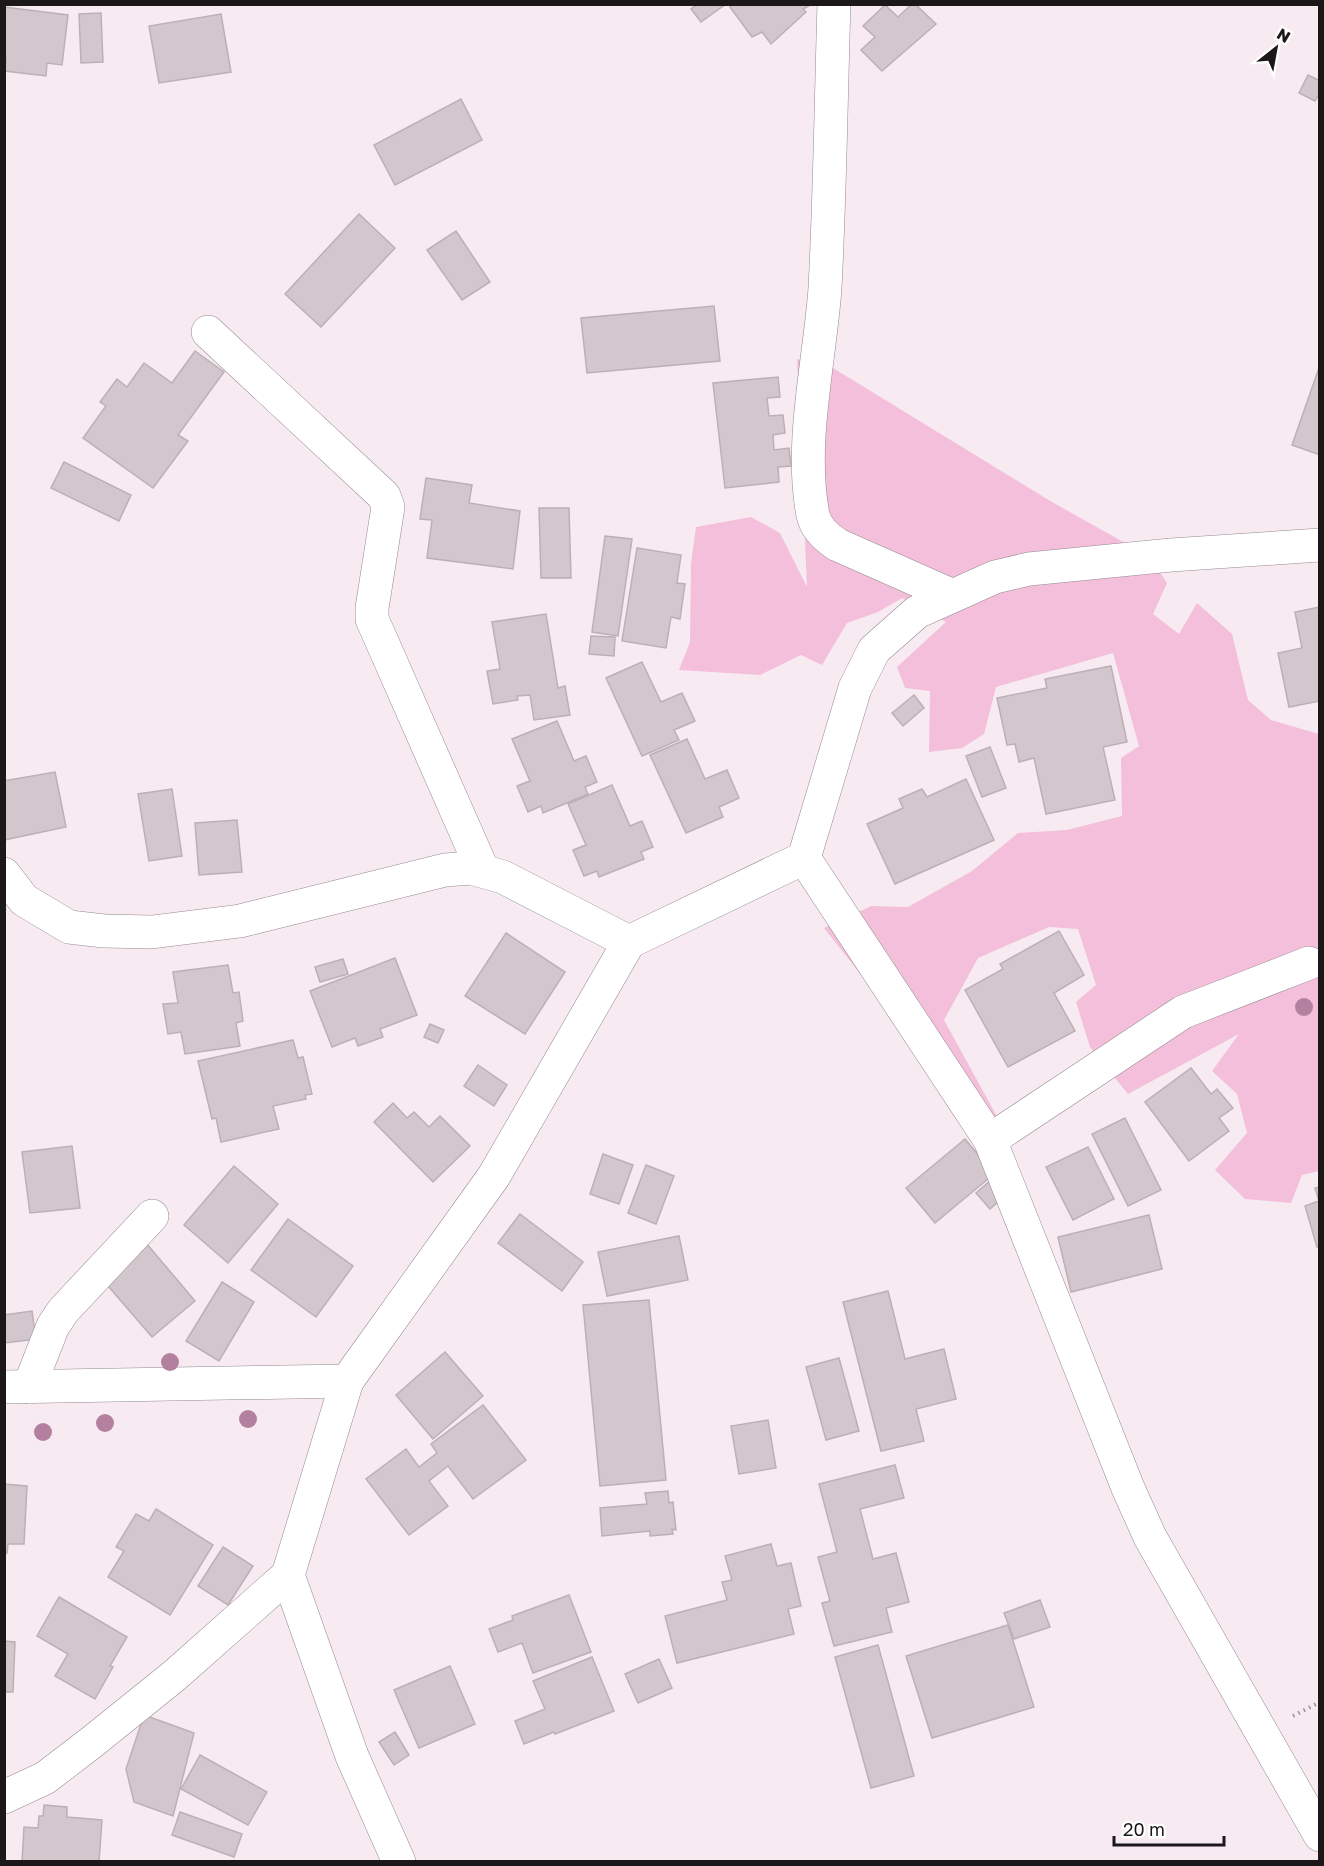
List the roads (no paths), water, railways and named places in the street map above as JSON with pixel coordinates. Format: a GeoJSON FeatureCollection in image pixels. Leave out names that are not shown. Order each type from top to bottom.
{"type":"FeatureCollection","features":[{"type":"Feature","properties":{"kind":"street"},"geometry":{"type":"LineString","coordinates":[[834,4],[825,289],[812,407],[808,483],[813,518],[823,536],[838,545],[951,596]]}},
{"type":"Feature","properties":{"kind":"street"},"geometry":{"type":"LineString","coordinates":[[208,332],[384,496],[388,507],[372,619],[483,871]]}},
{"type":"Feature","properties":{"kind":"street"},"geometry":{"type":"LineString","coordinates":[[4,1797],[45,1778],[92,1742],[174,1676],[288,1575],[347,1381],[494,1176],[630,942],[804,858],[855,688],[874,650],[916,612],[995,577],[1029,569],[1171,555],[1320,545]]}},
{"type":"Feature","properties":{"kind":"street"},"geometry":{"type":"LineString","coordinates":[[804,858],[990,1140],[1128,1488],[1150,1537],[1320,1835]]}},
{"type":"Feature","properties":{"kind":"street"},"geometry":{"type":"LineString","coordinates":[[4,874],[24,900],[69,927],[104,931],[152,932],[240,921],[445,870],[471,868],[502,877],[630,942]]}},
{"type":"Feature","properties":{"kind":"street"},"geometry":{"type":"LineString","coordinates":[[990,1140],[1183,1012],[1310,963]]}},
{"type":"Feature","properties":{"kind":"street"},"geometry":{"type":"LineString","coordinates":[[17,1387],[63,1311],[152,1216]]}},
{"type":"Feature","properties":{"kind":"street"},"geometry":{"type":"LineString","coordinates":[[17,1387],[347,1381]]}},
{"type":"Feature","properties":{"kind":"street"},"geometry":{"type":"LineString","coordinates":[[288,1575],[352,1756],[399,1862]]}}]}
